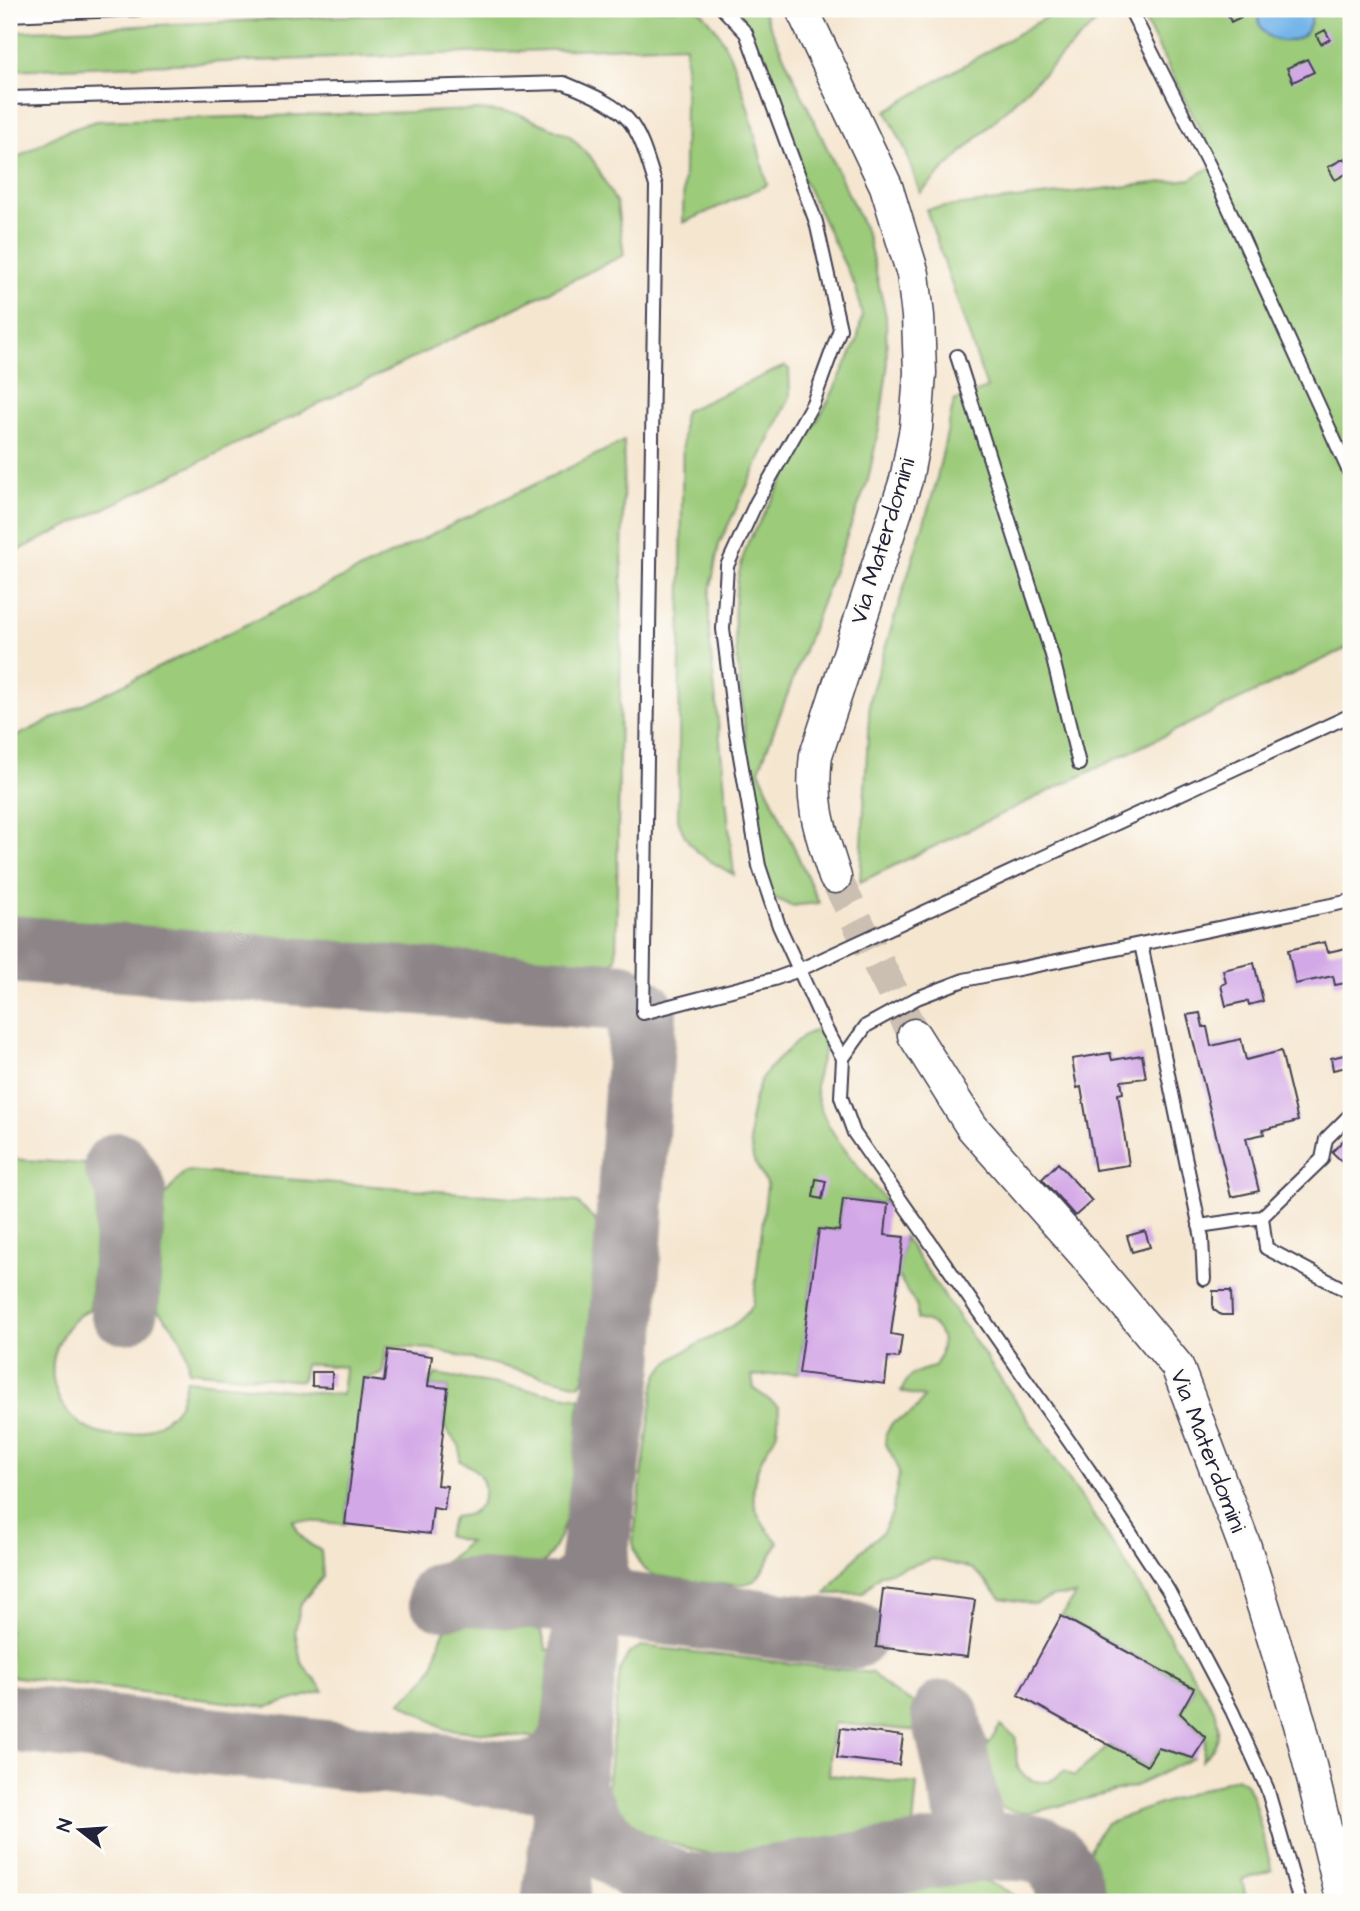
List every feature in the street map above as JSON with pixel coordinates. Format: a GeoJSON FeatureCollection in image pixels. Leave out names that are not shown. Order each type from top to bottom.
{"type":"FeatureCollection","features":[{"type":"Feature","properties":{"kind":"street","name":"Via Materdomini"},"geometry":{"type":"LineString","coordinates":[[802,9],[886,186],[913,274],[918,316],[920,373],[916,428],[906,480],[816,755],[812,786],[817,820],[835,877]]}},
{"type":"Feature","properties":{"kind":"street","name":"Via Materdomini"},"geometry":{"type":"LineString","coordinates":[[914,1035],[971,1127],[1085,1255],[1177,1366],[1245,1546],[1336,1845],[1343,1902]]}},
{"type":"Feature","properties":{"kind":"lane"},"geometry":{"type":"LineString","coordinates":[[9,15],[142,9]]}},
{"type":"Feature","properties":{"kind":"lane"},"geometry":{"type":"LineString","coordinates":[[723,9],[746,33],[816,222],[840,329],[813,403],[756,503],[727,565],[723,629],[735,727],[759,866],[779,926],[827,1031],[843,1058]]}},
{"type":"Feature","properties":{"kind":"lane"},"geometry":{"type":"LineString","coordinates":[[1130,9],[1210,167],[1351,476]]}},
{"type":"Feature","properties":{"kind":"lane"},"geometry":{"type":"LineString","coordinates":[[9,98],[564,83],[605,100],[625,114],[641,138],[656,186],[643,1013],[799,970],[1351,715]]}},
{"type":"Feature","properties":{"kind":"lane"},"geometry":{"type":"LineString","coordinates":[[957,356],[1052,656],[1079,764]]}},
{"type":"Feature","properties":{"kind":"lane"},"geometry":{"type":"LineString","coordinates":[[1300,1902],[1267,1788],[1232,1711],[1168,1590],[1089,1470],[854,1133],[841,1097],[843,1058],[866,1026],[917,998],[964,980],[1351,901]]}},
{"type":"Feature","properties":{"kind":"lane"},"geometry":{"type":"LineString","coordinates":[[1141,944],[1199,1226],[1204,1279]]}},
{"type":"Feature","properties":{"kind":"lane"},"geometry":{"type":"LineString","coordinates":[[1199,1226],[1262,1217],[1322,1159],[1326,1139],[1351,1114]]}},
{"type":"Feature","properties":{"kind":"lane"},"geometry":{"type":"LineString","coordinates":[[1262,1217],[1266,1248],[1351,1293]]}},
{"type":"Feature","properties":{"kind":"lane"},"geometry":{"type":"LineString","coordinates":[[1336,1845],[1351,1824]]}},
{"type":"Feature","properties":{"kind":"green space"},"geometry":{"type":"Polygon","coordinates":[[[495,9],[697,9],[711,22],[733,64],[750,116],[767,185],[683,223],[686,45],[9,70],[9,32],[495,9]]]}},
{"type":"Feature","properties":{"kind":"green space"},"geometry":{"type":"Polygon","coordinates":[[[736,9],[762,9],[867,234],[886,316],[887,370],[868,480],[759,770],[819,903],[791,906],[765,893],[736,647],[737,586],[748,542],[829,400],[857,341],[862,316],[856,288],[800,172],[736,9]]]}},
{"type":"Feature","properties":{"kind":"green space"},"geometry":{"type":"Polygon","coordinates":[[[1060,9],[1110,9],[920,193],[905,149],[886,111],[1060,9]]]}},
{"type":"Feature","properties":{"kind":"green space"},"geometry":{"type":"Polygon","coordinates":[[[1139,9],[1351,9],[1351,646],[860,882],[870,697],[935,487],[954,401],[987,388],[926,209],[1191,179],[1217,163],[1139,9]]]}},
{"type":"Feature","properties":{"kind":"green space"},"geometry":{"type":"Polygon","coordinates":[[[479,110],[519,114],[569,135],[593,160],[617,204],[624,255],[9,555],[9,162],[59,134],[96,121],[479,110]]]}},
{"type":"Feature","properties":{"kind":"green space"},"geometry":{"type":"Polygon","coordinates":[[[785,366],[789,369],[790,397],[719,544],[709,597],[709,635],[734,875],[693,847],[678,819],[683,418],[685,411],[785,366]]]}},
{"type":"Feature","properties":{"kind":"green space"},"geometry":{"type":"Polygon","coordinates":[[[624,441],[616,959],[601,974],[9,929],[9,740],[624,441]]]}},
{"type":"Feature","properties":{"kind":"green space"},"geometry":{"type":"Polygon","coordinates":[[[819,1029],[827,1042],[816,1084],[823,1115],[843,1147],[888,1204],[843,1199],[839,1231],[819,1229],[799,1373],[752,1376],[754,1389],[779,1407],[777,1431],[762,1458],[753,1493],[757,1513],[778,1542],[765,1567],[755,1580],[736,1584],[656,1576],[639,1563],[633,1542],[654,1387],[659,1374],[669,1362],[733,1325],[753,1305],[767,1185],[753,1159],[750,1140],[750,1120],[755,1097],[762,1077],[776,1061],[804,1035],[819,1029]]]}},
{"type":"Feature","properties":{"kind":"green space"},"geometry":{"type":"Polygon","coordinates":[[[9,1159],[86,1164],[98,1192],[90,1309],[79,1315],[67,1328],[58,1344],[53,1365],[54,1386],[61,1404],[89,1429],[108,1435],[128,1435],[149,1429],[161,1422],[178,1406],[186,1380],[342,1395],[345,1367],[305,1364],[302,1381],[188,1371],[186,1353],[180,1338],[158,1311],[165,1195],[185,1171],[577,1202],[600,1226],[584,1379],[579,1385],[431,1349],[386,1346],[383,1374],[363,1380],[345,1524],[293,1520],[304,1539],[321,1550],[323,1577],[301,1603],[295,1631],[301,1662],[324,1691],[267,1707],[9,1676],[9,1159]]]}},
{"type":"Feature","properties":{"kind":"green space"},"geometry":{"type":"Polygon","coordinates":[[[904,1237],[1119,1553],[1216,1713],[1217,1739],[1202,1761],[1206,1738],[1180,1713],[1194,1688],[1061,1616],[1076,1595],[1054,1596],[1035,1604],[1001,1598],[973,1569],[933,1559],[880,1575],[863,1593],[826,1594],[859,1553],[883,1532],[892,1513],[899,1474],[896,1462],[885,1443],[886,1434],[892,1423],[909,1415],[924,1397],[901,1392],[907,1381],[917,1372],[934,1367],[941,1352],[940,1334],[931,1324],[917,1319],[917,1307],[898,1275],[904,1237]]]}},
{"type":"Feature","properties":{"kind":"green space"},"geometry":{"type":"Polygon","coordinates":[[[435,1374],[580,1398],[574,1470],[564,1523],[555,1546],[542,1564],[525,1575],[495,1577],[434,1573],[435,1566],[443,1564],[469,1542],[446,1536],[454,1517],[467,1515],[477,1509],[484,1493],[479,1475],[472,1467],[460,1461],[460,1447],[444,1427],[448,1388],[428,1386],[435,1374]]]}},
{"type":"Feature","properties":{"kind":"green space"},"geometry":{"type":"Polygon","coordinates":[[[466,1616],[527,1616],[541,1631],[546,1650],[551,1650],[541,1738],[445,1729],[401,1702],[426,1678],[447,1628],[466,1616]]]}},
{"type":"Feature","properties":{"kind":"green space"},"geometry":{"type":"Polygon","coordinates":[[[641,1646],[872,1673],[889,1689],[928,1712],[934,1732],[833,1723],[829,1775],[917,1784],[913,1826],[905,1833],[823,1850],[739,1858],[689,1849],[628,1825],[615,1814],[606,1799],[620,1669],[629,1653],[641,1646]]]}},
{"type":"Feature","properties":{"kind":"green space"},"geometry":{"type":"Polygon","coordinates":[[[978,1710],[982,1734],[988,1745],[1000,1726],[1015,1736],[1019,1770],[1025,1776],[1038,1781],[1050,1781],[1064,1771],[1074,1776],[1109,1746],[1147,1766],[1158,1748],[1193,1758],[1133,1787],[1035,1812],[1014,1811],[998,1805],[986,1795],[971,1766],[966,1749],[962,1712],[978,1710]]]}},
{"type":"Feature","properties":{"kind":"green space"},"geometry":{"type":"Polygon","coordinates":[[[1237,1777],[1246,1783],[1253,1798],[1272,1870],[1242,1880],[1247,1902],[1102,1902],[1089,1861],[1093,1844],[1106,1823],[1237,1777]]]}},
{"type":"Feature","properties":{"kind":"green space"},"geometry":{"type":"Polygon","coordinates":[[[969,1877],[998,1886],[1026,1902],[808,1902],[801,1892],[943,1878],[969,1877]]]}},
{"type":"Feature","properties":{"kind":"water"},"geometry":{"type":"Polygon","coordinates":[[[1259,9],[1312,9],[1310,24],[1304,34],[1294,40],[1273,39],[1264,32],[1259,22],[1259,9]]]}},
{"type":"Feature","properties":{"kind":"building"},"geometry":{"type":"Polygon","coordinates":[[[1225,9],[1237,9],[1241,17],[1231,22],[1225,9]]]}},
{"type":"Feature","properties":{"kind":"building"},"geometry":{"type":"Polygon","coordinates":[[[1325,30],[1330,39],[1321,44],[1316,35],[1325,30]]]}},
{"type":"Feature","properties":{"kind":"building"},"geometry":{"type":"Polygon","coordinates":[[[1307,59],[1314,72],[1293,82],[1287,68],[1307,59]]]}},
{"type":"Feature","properties":{"kind":"building"},"geometry":{"type":"Polygon","coordinates":[[[1345,158],[1351,171],[1335,180],[1328,167],[1345,158]]]}},
{"type":"Feature","properties":{"kind":"building"},"geometry":{"type":"Polygon","coordinates":[[[1325,942],[1328,952],[1351,947],[1351,982],[1335,985],[1333,976],[1295,984],[1288,950],[1325,942]]]}},
{"type":"Feature","properties":{"kind":"building"},"geometry":{"type":"Polygon","coordinates":[[[1254,963],[1263,1001],[1226,1006],[1221,985],[1226,983],[1223,970],[1254,963]]]}},
{"type":"Feature","properties":{"kind":"building"},"geometry":{"type":"Polygon","coordinates":[[[1200,1013],[1203,1027],[1207,1027],[1211,1046],[1241,1039],[1246,1060],[1281,1051],[1298,1121],[1263,1130],[1264,1134],[1246,1138],[1259,1191],[1231,1197],[1187,1015],[1200,1013]]]}},
{"type":"Feature","properties":{"kind":"building"},"geometry":{"type":"Polygon","coordinates":[[[1110,1053],[1112,1060],[1142,1055],[1146,1078],[1121,1081],[1123,1093],[1118,1094],[1129,1165],[1095,1170],[1081,1087],[1077,1088],[1072,1059],[1110,1053]]]}},
{"type":"Feature","properties":{"kind":"building"},"geometry":{"type":"Polygon","coordinates":[[[1344,1055],[1347,1067],[1333,1070],[1331,1058],[1344,1055]]]}},
{"type":"Feature","properties":{"kind":"building"},"geometry":{"type":"Polygon","coordinates":[[[1351,1132],[1351,1170],[1332,1152],[1351,1132]]]}},
{"type":"Feature","properties":{"kind":"building"},"geometry":{"type":"Polygon","coordinates":[[[1058,1163],[1092,1201],[1075,1216],[1042,1179],[1058,1163]]]}},
{"type":"Feature","properties":{"kind":"building"},"geometry":{"type":"Polygon","coordinates":[[[816,1179],[826,1181],[822,1199],[813,1197],[816,1179]]]}},
{"type":"Feature","properties":{"kind":"building"},"geometry":{"type":"Polygon","coordinates":[[[843,1199],[888,1204],[885,1235],[904,1237],[891,1334],[902,1336],[899,1358],[888,1357],[885,1384],[799,1373],[819,1229],[839,1231],[843,1199]]]}},
{"type":"Feature","properties":{"kind":"building"},"geometry":{"type":"Polygon","coordinates":[[[1145,1231],[1150,1247],[1132,1252],[1127,1236],[1145,1231]]]}},
{"type":"Feature","properties":{"kind":"building"},"geometry":{"type":"Polygon","coordinates":[[[1213,1291],[1231,1291],[1232,1315],[1221,1315],[1213,1309],[1213,1291]]]}},
{"type":"Feature","properties":{"kind":"building"},"geometry":{"type":"Polygon","coordinates":[[[388,1350],[432,1356],[428,1386],[448,1388],[437,1485],[447,1486],[444,1510],[433,1508],[430,1534],[345,1524],[363,1379],[384,1382],[388,1350]]]}},
{"type":"Feature","properties":{"kind":"building"},"geometry":{"type":"Polygon","coordinates":[[[312,1372],[332,1372],[332,1387],[312,1386],[312,1372]]]}},
{"type":"Feature","properties":{"kind":"building"},"geometry":{"type":"Polygon","coordinates":[[[883,1589],[975,1600],[967,1657],[876,1647],[883,1589]]]}},
{"type":"Feature","properties":{"kind":"building"},"geometry":{"type":"Polygon","coordinates":[[[1061,1616],[1194,1688],[1180,1713],[1206,1738],[1193,1758],[1158,1748],[1147,1766],[1018,1695],[1061,1616]]]}},
{"type":"Feature","properties":{"kind":"building"},"geometry":{"type":"Polygon","coordinates":[[[841,1728],[903,1736],[899,1765],[837,1758],[841,1728]]]}},
{"type":"Feature","properties":{"kind":"taxiway"},"geometry":{"type":"LineString","coordinates":[[9,949],[621,997],[643,1013],[620,1365],[592,1572],[570,1789],[555,1902]]}},
{"type":"Feature","properties":{"kind":"taxiway"},"geometry":{"type":"LineString","coordinates":[[118,1166],[132,1189],[124,1310]]}},
{"type":"Feature","properties":{"kind":"taxiway"},"geometry":{"type":"LineString","coordinates":[[592,1572],[605,1599],[617,1605],[854,1635]]}},
{"type":"Feature","properties":{"kind":"taxiway"},"geometry":{"type":"LineString","coordinates":[[442,1596],[467,1592],[560,1598],[578,1588],[592,1572]]}},
{"type":"Feature","properties":{"kind":"taxiway"},"geometry":{"type":"LineString","coordinates":[[945,1714],[976,1849]]}},
{"type":"Feature","properties":{"kind":"taxiway"},"geometry":{"type":"LineString","coordinates":[[9,1718],[526,1777],[555,1763],[575,1737]]}},
{"type":"Feature","properties":{"kind":"taxiway"},"geometry":{"type":"LineString","coordinates":[[570,1789],[589,1823],[615,1852],[637,1868],[680,1885],[701,1888],[980,1848],[1017,1847],[1036,1850],[1052,1857],[1066,1878],[1074,1902]]}},
{"type":"Feature","properties":{"kind":"tunnel"},"geometry":{"type":"LineString","coordinates":[[835,877],[914,1035]]}}]}
